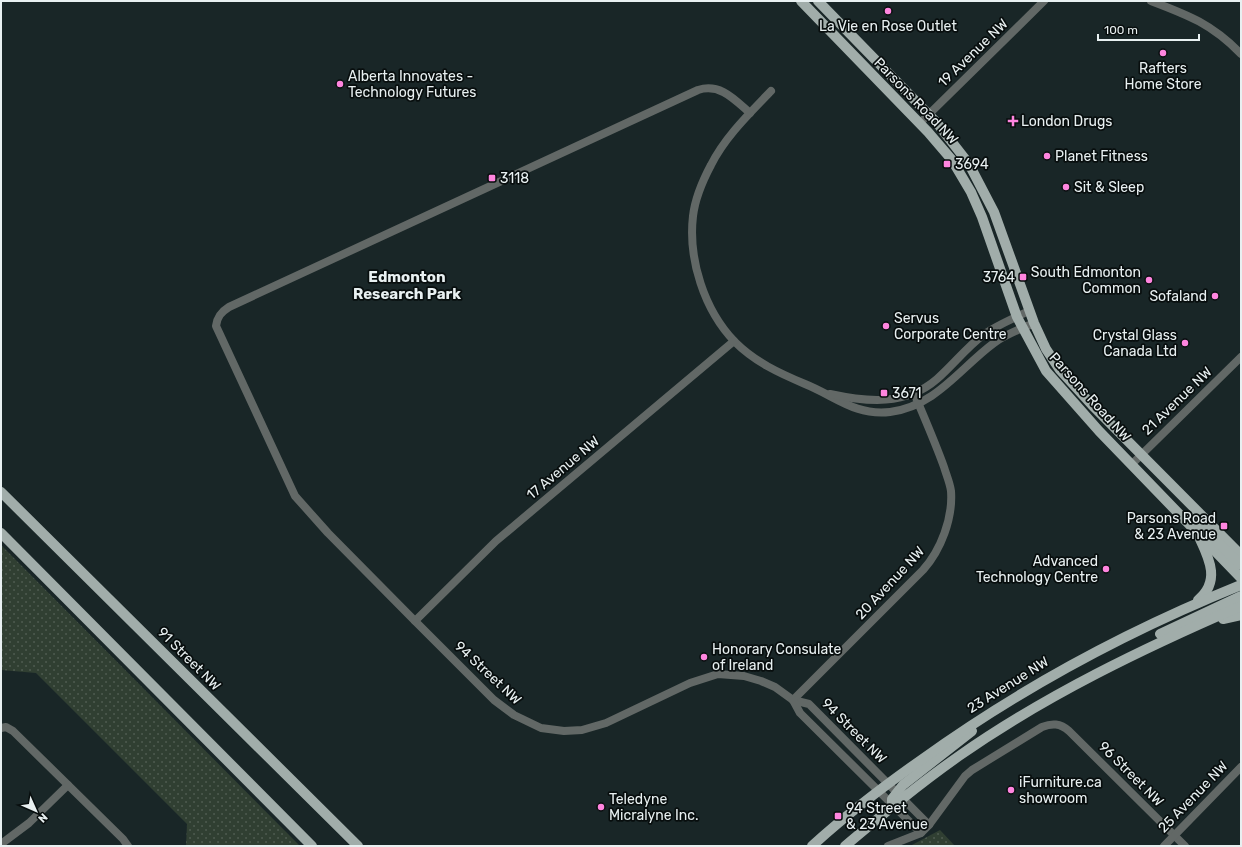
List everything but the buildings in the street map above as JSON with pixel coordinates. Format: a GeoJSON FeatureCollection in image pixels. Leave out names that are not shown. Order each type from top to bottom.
{"type":"FeatureCollection","features":[{"type":"Feature","properties":{"kind":"main road","name":"Parsons Road NW"},"geometry":{"type":"LineString","coordinates":[[801,1],[920,123],[952,160],[971,192],[982,217],[1017,317],[1046,371],[1241,578]]}},
{"type":"Feature","properties":{"kind":"main road","name":"Parsons Road NW"},"geometry":{"type":"LineString","coordinates":[[818,1],[929,114],[956,145],[976,176],[994,212],[1034,323],[1046,348],[1060,370],[1092,405],[1241,554]]}},
{"type":"Feature","properties":{"kind":"main road","name":"91 Street NW"},"geometry":{"type":"LineString","coordinates":[[1,492],[358,846]]}},
{"type":"Feature","properties":{"kind":"main road"},"geometry":{"type":"LineString","coordinates":[[1160,493],[1181,506],[1241,566]]}},
{"type":"Feature","properties":{"kind":"main road"},"geometry":{"type":"LineString","coordinates":[[1210,522],[1241,549]]}},
{"type":"Feature","properties":{"kind":"main road"},"geometry":{"type":"LineString","coordinates":[[1192,605],[1207,591],[1211,576],[1209,557],[1194,528]]}},
{"type":"Feature","properties":{"kind":"main road"},"geometry":{"type":"LineString","coordinates":[[1,533],[312,846]]}},
{"type":"Feature","properties":{"kind":"main road","name":"23 Avenue NW"},"geometry":{"type":"LineString","coordinates":[[845,846],[892,806],[894,791],[997,708],[1103,647],[1192,605],[1241,585]]}},
{"type":"Feature","properties":{"kind":"main road"},"geometry":{"type":"LineString","coordinates":[[1122,660],[1157,636],[1241,596]]}},
{"type":"Feature","properties":{"kind":"main road","name":"23 Avenue NW"},"geometry":{"type":"LineString","coordinates":[[812,846],[880,793],[894,791],[960,756],[1022,716],[1122,660],[1241,606]]}},
{"type":"Feature","properties":{"kind":"main road"},"geometry":{"type":"LineString","coordinates":[[1122,660],[1215,621],[1241,614]]}},
{"type":"Feature","properties":{"kind":"street","name":"19 Avenue NW"},"geometry":{"type":"LineString","coordinates":[[920,123],[1044,1]]}},
{"type":"Feature","properties":{"kind":"street"},"geometry":{"type":"LineString","coordinates":[[1150,1],[1190,16],[1210,26],[1240,49]]}},
{"type":"Feature","properties":{"kind":"street","name":"94 Street NW"},"geometry":{"type":"LineString","coordinates":[[750,113],[723,91],[710,87],[698,90],[229,306],[221,312],[216,326],[274,454],[295,496],[318,523],[415,621],[494,700],[514,715],[541,728],[564,732],[582,730],[606,723],[690,683],[718,674],[744,676],[775,687],[793,700],[809,704],[929,826]]}},
{"type":"Feature","properties":{"kind":"street"},"geometry":{"type":"LineString","coordinates":[[771,91],[726,142],[711,164],[699,192],[693,214],[692,237],[700,282],[715,315],[734,341],[768,367],[827,393],[853,399],[882,401],[914,393],[937,379],[984,335],[1029,311]]}},
{"type":"Feature","properties":{"kind":"street"},"geometry":{"type":"LineString","coordinates":[[827,393],[839,402],[872,412],[891,412],[919,404],[941,391],[995,343],[1034,323]]}},
{"type":"Feature","properties":{"kind":"street","name":"17 Avenue NW"},"geometry":{"type":"LineString","coordinates":[[415,621],[496,541],[734,341]]}},
{"type":"Feature","properties":{"kind":"street","name":"21 Avenue NW"},"geometry":{"type":"LineString","coordinates":[[1132,464],[1241,358]]}},
{"type":"Feature","properties":{"kind":"street","name":"20 Avenue NW"},"geometry":{"type":"LineString","coordinates":[[793,700],[924,570],[933,559],[941,540],[948,518],[951,490],[914,393]]}},
{"type":"Feature","properties":{"kind":"street","name":"94 Street NW"},"geometry":{"type":"LineString","coordinates":[[793,700],[800,713],[892,806],[921,833]]}},
{"type":"Feature","properties":{"kind":"street","name":"96 Street NW"},"geometry":{"type":"LineString","coordinates":[[929,826],[965,776],[972,770],[1042,727],[1057,724],[1069,731],[1185,846]]}},
{"type":"Feature","properties":{"kind":"street"},"geometry":{"type":"LineString","coordinates":[[4,727],[13,731],[68,784],[128,846]]}},
{"type":"Feature","properties":{"kind":"street","name":"25 Avenue NW"},"geometry":{"type":"LineString","coordinates":[[1164,846],[1241,767]]}},
{"type":"Feature","properties":{"kind":"street"},"geometry":{"type":"LineString","coordinates":[[1,844],[29,823],[68,784]]}},
{"type":"Feature","properties":{"kind":"street"},"geometry":{"type":"LineString","coordinates":[[888,846],[921,833],[929,826]]}},
{"type":"Feature","properties":{"kind":"green space"},"geometry":{"type":"Polygon","coordinates":[[[1,545],[300,846],[186,846],[187,824],[36,673],[1,670],[1,545]]]}},
{"type":"Feature","properties":{"kind":"green space"},"geometry":{"type":"Polygon","coordinates":[[[940,830],[955,846],[910,846],[940,830]]]}},
{"type":"Feature","properties":{"kind":"place","name":"La Vie en Rose Outlet"},"geometry":{"type":"Point","coordinates":[888,11]}},
{"type":"Feature","properties":{"kind":"place","name":"Rafters Home Store"},"geometry":{"type":"Point","coordinates":[1163,53]}},
{"type":"Feature","properties":{"kind":"place","name":"Alberta Innovates - Technology Futures"},"geometry":{"type":"Point","coordinates":[340,84]}},
{"type":"Feature","properties":{"kind":"place","name":"London Drugs"},"geometry":{"type":"Point","coordinates":[1013,121]}},
{"type":"Feature","properties":{"kind":"place","name":"Planet Fitness"},"geometry":{"type":"Point","coordinates":[1047,156]}},
{"type":"Feature","properties":{"kind":"place","name":"3694"},"geometry":{"type":"Point","coordinates":[947,164]}},
{"type":"Feature","properties":{"kind":"place","name":"3118"},"geometry":{"type":"Point","coordinates":[492,178]}},
{"type":"Feature","properties":{"kind":"place","name":"Sit & Sleep"},"geometry":{"type":"Point","coordinates":[1066,187]}},
{"type":"Feature","properties":{"kind":"place","name":"3764"},"geometry":{"type":"Point","coordinates":[1023,277]}},
{"type":"Feature","properties":{"kind":"place","name":"South Edmonton Common"},"geometry":{"type":"Point","coordinates":[1149,280]}},
{"type":"Feature","properties":{"kind":"place","name":"Sofaland"},"geometry":{"type":"Point","coordinates":[1215,296]}},
{"type":"Feature","properties":{"kind":"place","name":"Servus Corporate Centre"},"geometry":{"type":"Point","coordinates":[886,326]}},
{"type":"Feature","properties":{"kind":"place","name":"Crystal Glass Canada Ltd"},"geometry":{"type":"Point","coordinates":[1185,343]}},
{"type":"Feature","properties":{"kind":"place","name":"3671"},"geometry":{"type":"Point","coordinates":[884,393]}},
{"type":"Feature","properties":{"kind":"place","name":"Parsons Road & 23 Avenue"},"geometry":{"type":"Point","coordinates":[1224,526]}},
{"type":"Feature","properties":{"kind":"place","name":"Advanced Technology Centre"},"geometry":{"type":"Point","coordinates":[1106,569]}},
{"type":"Feature","properties":{"kind":"place","name":"Honorary Consulate of Ireland"},"geometry":{"type":"Point","coordinates":[704,657]}},
{"type":"Feature","properties":{"kind":"place","name":"iFurniture.ca showroom"},"geometry":{"type":"Point","coordinates":[1011,790]}},
{"type":"Feature","properties":{"kind":"place","name":"Teledyne Micralyne Inc."},"geometry":{"type":"Point","coordinates":[601,807]}},
{"type":"Feature","properties":{"kind":"place","name":"94 Street & 23 Avenue"},"geometry":{"type":"Point","coordinates":[838,816]}},
{"type":"Feature","properties":{"kind":"district","name":"Edmonton Research Park"},"geometry":{"type":"Point","coordinates":[407,286]}}]}
